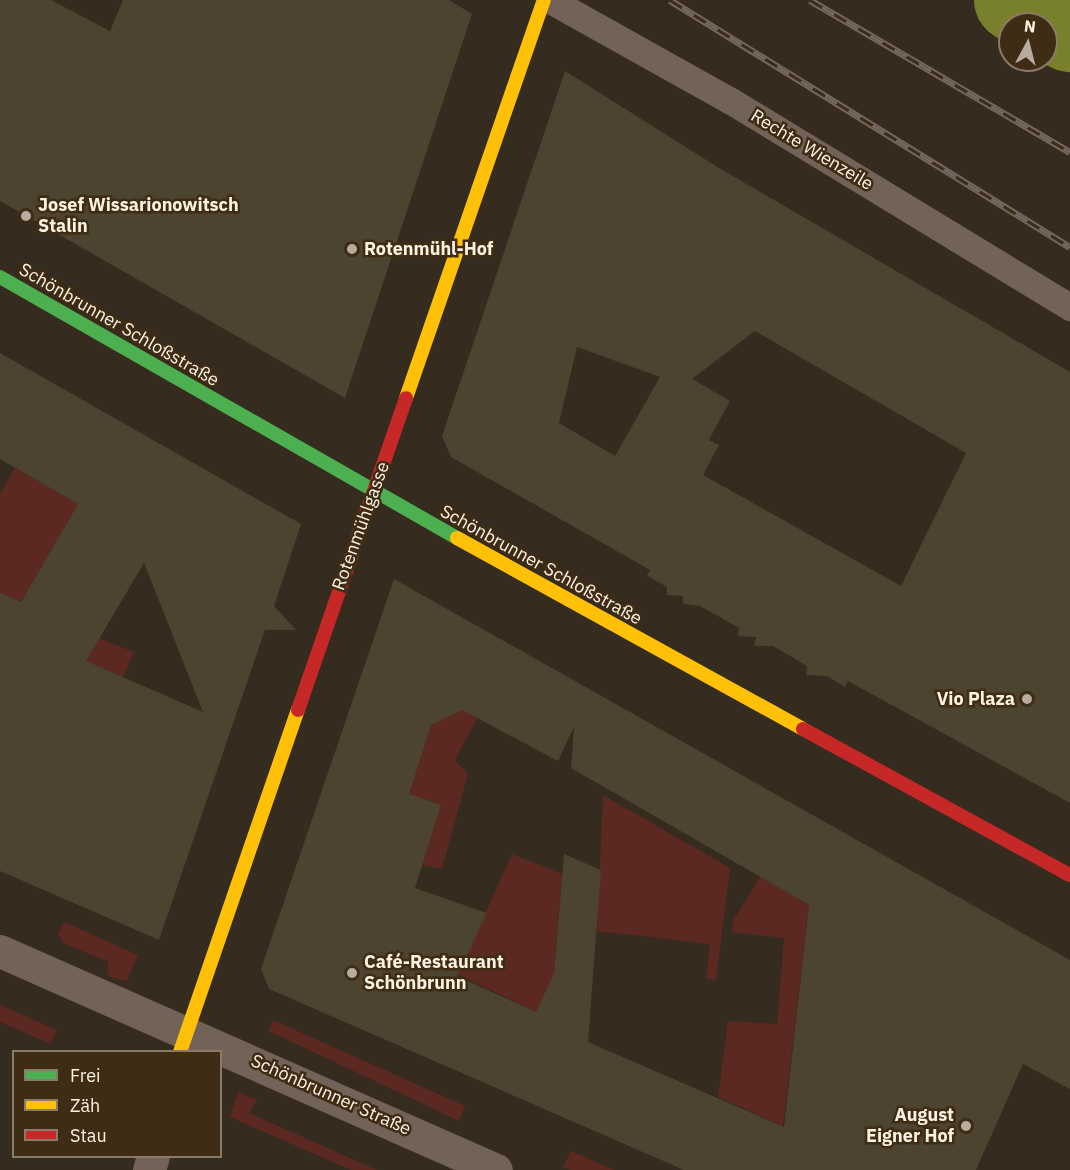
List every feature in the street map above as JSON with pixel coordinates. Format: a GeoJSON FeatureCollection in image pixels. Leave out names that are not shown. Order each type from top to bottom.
{"type":"FeatureCollection","features":[{"type":"Feature","properties":{"kind":"main road","name":"Rotenmühlgasse"},"geometry":{"type":"LineString","coordinates":[[183,1041],[544,0]]}},
{"type":"Feature","properties":{"kind":"main road","name":"Schönbrunner Schloßstraße"},"geometry":{"type":"LineString","coordinates":[[0,277],[374,490],[1070,875]]}},
{"type":"Feature","properties":{"kind":"street","name":"Schönbrunner Straße"},"geometry":{"type":"LineString","coordinates":[[0,951],[205,1050]]}},
{"type":"Feature","properties":{"kind":"street","name":"Schönbrunner Straße"},"geometry":{"type":"LineString","coordinates":[[222,1057],[496,1170]]}},
{"type":"Feature","properties":{"kind":"lane","name":"Rechte Wienzeile"},"geometry":{"type":"LineString","coordinates":[[550,0],[731,101],[1070,307]]}},
{"type":"Feature","properties":{"kind":"shaded area"},"geometry":{"type":"Polygon","coordinates":[[[15,468],[78,504],[21,602],[0,593],[0,494],[15,468]]]}},
{"type":"Feature","properties":{"kind":"shaded area"},"geometry":{"type":"Polygon","coordinates":[[[99,638],[134,652],[123,677],[48,645],[99,638]]]}},
{"type":"Feature","properties":{"kind":"shaded area"},"geometry":{"type":"Polygon","coordinates":[[[483,707],[455,760],[468,774],[442,869],[422,865],[438,814],[433,802],[423,799],[413,807],[406,804],[421,711],[483,707]]]}},
{"type":"Feature","properties":{"kind":"shaded area"},"geometry":{"type":"Polygon","coordinates":[[[603,795],[730,868],[716,980],[706,979],[710,944],[597,931],[603,795]]]}},
{"type":"Feature","properties":{"kind":"shaded area"},"geometry":{"type":"Polygon","coordinates":[[[512,854],[562,874],[554,973],[536,1012],[415,954],[468,952],[512,854]]]}},
{"type":"Feature","properties":{"kind":"shaded area"},"geometry":{"type":"Polygon","coordinates":[[[760,877],[809,905],[783,1126],[718,1097],[728,1021],[777,1024],[784,938],[732,932],[733,921],[760,877]]]}},
{"type":"Feature","properties":{"kind":"shaded area"},"geometry":{"type":"Polygon","coordinates":[[[64,922],[138,955],[127,981],[111,977],[107,973],[108,962],[63,943],[58,934],[64,922]]]}},
{"type":"Feature","properties":{"kind":"shaded area"},"geometry":{"type":"Polygon","coordinates":[[[0,1005],[57,1030],[51,1044],[0,1022],[0,1005]]]}},
{"type":"Feature","properties":{"kind":"shaded area"},"geometry":{"type":"Polygon","coordinates":[[[273,1020],[465,1106],[459,1121],[269,1031],[273,1020]]]}},
{"type":"Feature","properties":{"kind":"shaded area"},"geometry":{"type":"Polygon","coordinates":[[[238,1092],[257,1100],[249,1113],[377,1170],[351,1170],[230,1117],[238,1092]]]}},
{"type":"Feature","properties":{"kind":"shaded area"},"geometry":{"type":"Polygon","coordinates":[[[571,1151],[614,1170],[570,1170],[563,1167],[571,1151]]]}},
{"type":"Feature","properties":{"kind":"building"},"geometry":{"type":"Polygon","coordinates":[[[0,0],[51,0],[110,31],[123,0],[449,0],[472,14],[345,398],[0,201],[0,0]]]}},
{"type":"Feature","properties":{"kind":"building"},"geometry":{"type":"Polygon","coordinates":[[[565,71],[719,168],[1070,372],[1070,803],[848,681],[845,687],[827,676],[806,675],[807,666],[773,646],[754,646],[756,637],[738,636],[739,628],[700,606],[683,604],[683,596],[667,595],[667,587],[647,576],[650,570],[451,457],[442,436],[565,71]],[[755,331],[692,379],[730,401],[709,440],[719,445],[703,475],[901,586],[966,453],[755,331]],[[577,347],[559,423],[615,456],[660,377],[577,347]]]}},
{"type":"Feature","properties":{"kind":"building"},"geometry":{"type":"Polygon","coordinates":[[[0,353],[301,524],[274,606],[296,630],[265,630],[159,940],[0,871],[0,593],[21,602],[78,504],[0,459],[0,353]],[[144,563],[86,661],[203,712],[144,563]]]}},
{"type":"Feature","properties":{"kind":"building"},"geometry":{"type":"Polygon","coordinates":[[[394,579],[1070,960],[1070,1089],[1023,1064],[976,1170],[684,1170],[269,989],[261,969],[394,579]],[[462,710],[431,725],[409,794],[441,805],[415,888],[487,913],[457,976],[536,1012],[554,973],[564,854],[601,870],[588,1042],[784,1127],[809,905],[571,768],[574,727],[558,761],[462,710]]]}},
{"type":"Feature","properties":{"kind":"waterway"},"geometry":{"type":"LineString","coordinates":[[1016,0],[1070,30]]}},
{"type":"Feature","properties":{"kind":"railway"},"geometry":{"type":"LineString","coordinates":[[670,0],[1070,247]]}},
{"type":"Feature","properties":{"kind":"railway"},"geometry":{"type":"LineString","coordinates":[[810,0],[1070,152]]}},
{"type":"Feature","properties":{"kind":"traffic: fast"},"geometry":{"type":"LineString","coordinates":[[0,277],[457,538]]}},
{"type":"Feature","properties":{"kind":"traffic: slow"},"geometry":{"type":"LineString","coordinates":[[406,398],[544,0]]}},
{"type":"Feature","properties":{"kind":"traffic: slow"},"geometry":{"type":"LineString","coordinates":[[457,538],[803,729]]}},
{"type":"Feature","properties":{"kind":"traffic: slow"},"geometry":{"type":"LineString","coordinates":[[181,1050],[298,710]]}},
{"type":"Feature","properties":{"kind":"traffic: jam"},"geometry":{"type":"LineString","coordinates":[[298,710],[406,398]]}},
{"type":"Feature","properties":{"kind":"traffic: jam"},"geometry":{"type":"LineString","coordinates":[[803,729],[1070,875]]}},
{"type":"Feature","properties":{"kind":"place","name":"Josef Wissarionowitsch Stalin"},"geometry":{"type":"Point","coordinates":[26,216]}},
{"type":"Feature","properties":{"kind":"place","name":"Rotenmühl-Hof"},"geometry":{"type":"Point","coordinates":[352,249]}},
{"type":"Feature","properties":{"kind":"place","name":"Vio Plaza"},"geometry":{"type":"Point","coordinates":[1027,699]}},
{"type":"Feature","properties":{"kind":"place","name":"Café-Restaurant Schönbrunn"},"geometry":{"type":"Point","coordinates":[352,973]}},
{"type":"Feature","properties":{"kind":"place","name":"August Eigner Hof"},"geometry":{"type":"Point","coordinates":[966,1126]}}]}
